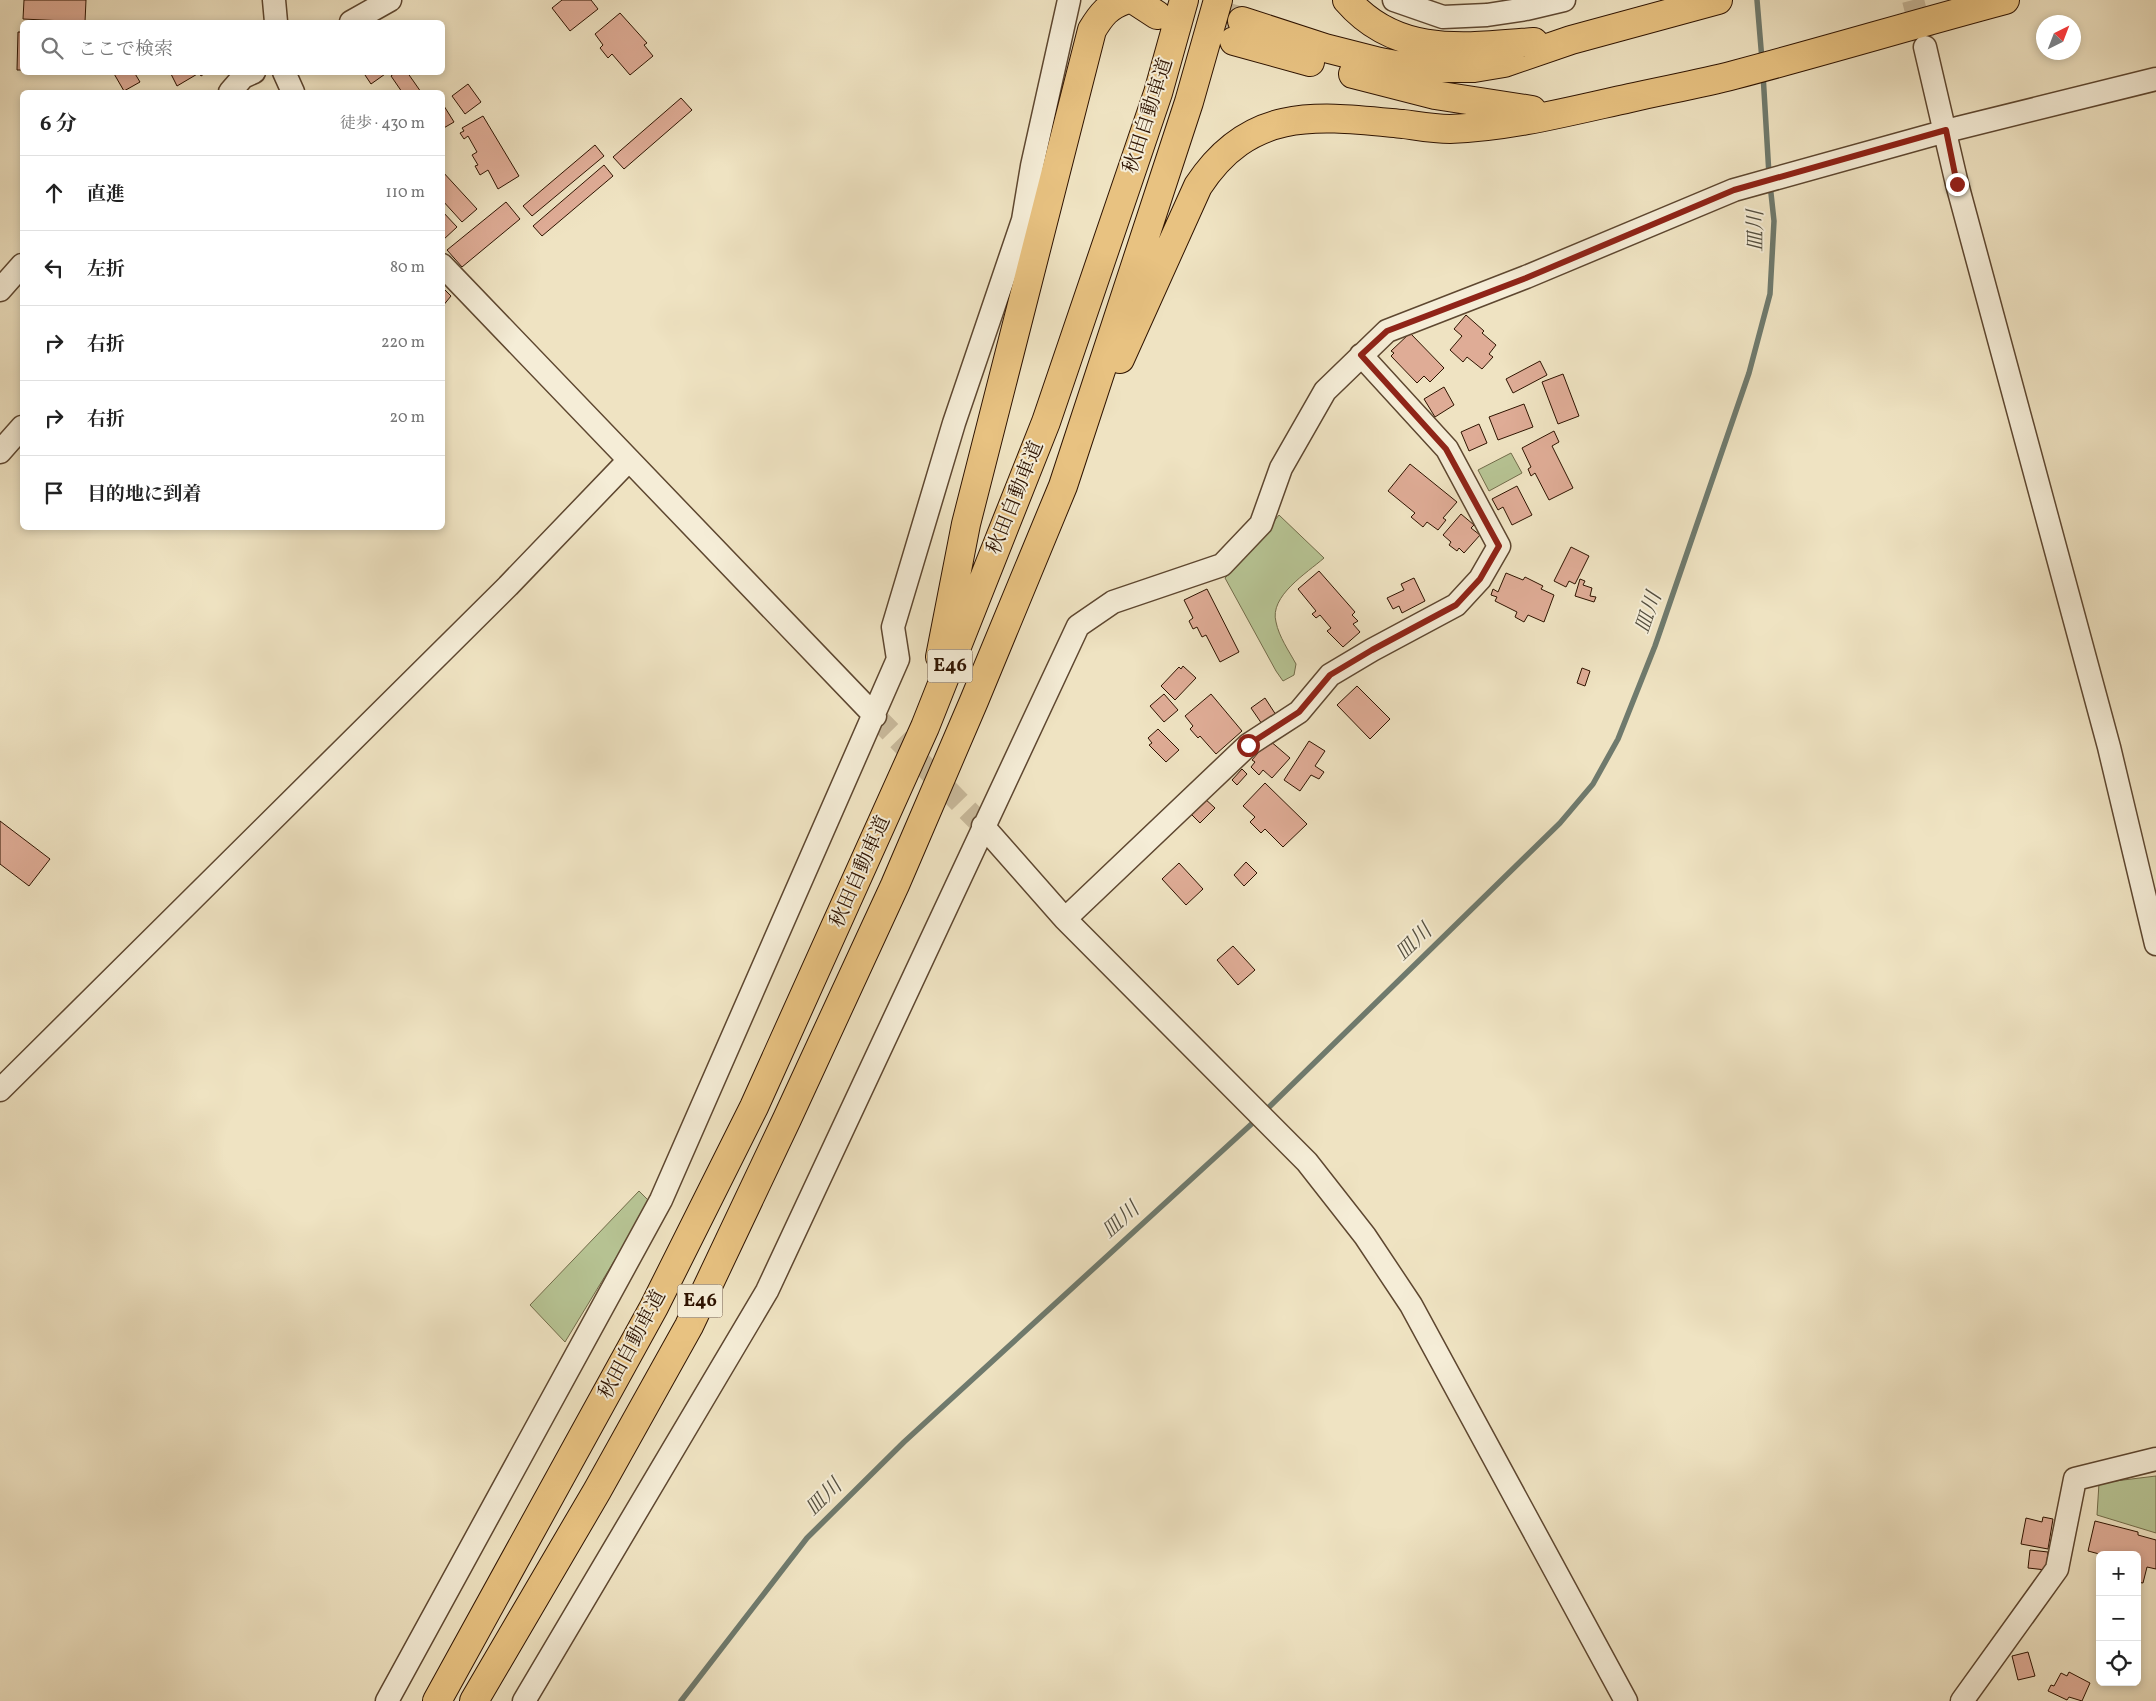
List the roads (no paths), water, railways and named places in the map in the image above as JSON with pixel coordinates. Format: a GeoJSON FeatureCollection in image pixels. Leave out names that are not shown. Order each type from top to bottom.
{"type":"FeatureCollection","features":[{"type":"Feature","properties":{"kind":"highway"},"geometry":{"type":"LineString","coordinates":[[925,727],[966,524],[1092,30],[1102,13],[1114,4],[1125,0]]}},
{"type":"Feature","properties":{"kind":"highway"},"geometry":{"type":"LineString","coordinates":[[1134,0],[1157,15]]}},
{"type":"Feature","properties":{"kind":"highway","name":"秋田自動車道"},"geometry":{"type":"LineString","coordinates":[[437,1701],[654,1307],[754,1107],[925,727],[1046,422],[1158,93],[1184,0]]}},
{"type":"Feature","properties":{"kind":"highway","name":"秋田自動車道"},"geometry":{"type":"LineString","coordinates":[[474,1701],[597,1491],[693,1317],[787,1120],[895,885],[974,701],[1062,486],[1186,112],[1218,0]]}},
{"type":"Feature","properties":{"kind":"highway"},"geometry":{"type":"LineString","coordinates":[[1347,0],[1369,21],[1392,34],[1416,43],[1452,47],[1571,40]]}},
{"type":"Feature","properties":{"kind":"highway"},"geometry":{"type":"LineString","coordinates":[[1560,113],[1435,95],[1238,31],[1412,68],[1474,68],[1504,63],[1571,40],[1718,0]]}},
{"type":"Feature","properties":{"kind":"highway"},"geometry":{"type":"LineString","coordinates":[[1062,486],[1198,186],[1210,166],[1228,150],[1251,134],[1277,124],[1305,118],[1336,118],[1448,129],[1483,126],[1560,113],[1733,75],[2005,0]]}},
{"type":"Feature","properties":{"kind":"street"},"geometry":{"type":"LineString","coordinates":[[274,0],[276,20]]}},
{"type":"Feature","properties":{"kind":"street"},"geometry":{"type":"LineString","coordinates":[[355,20],[390,0]]}},
{"type":"Feature","properties":{"kind":"street"},"geometry":{"type":"LineString","coordinates":[[387,1701],[661,1200],[875,716],[898,659],[892,627],[954,423],[1024,220],[1032,166],[1069,0]]}},
{"type":"Feature","properties":{"kind":"street"},"geometry":{"type":"LineString","coordinates":[[1394,0],[1397,3],[1443,17],[1487,15],[1526,9],[1564,0]]}},
{"type":"Feature","properties":{"kind":"street"},"geometry":{"type":"LineString","coordinates":[[1925,47],[1946,130],[1957,184],[2109,747],[2156,944]]}},
{"type":"Feature","properties":{"kind":"street"},"geometry":{"type":"LineString","coordinates":[[232,90],[243,77],[247,75]]}},
{"type":"Feature","properties":{"kind":"street"},"geometry":{"type":"LineString","coordinates":[[285,75],[292,90]]}},
{"type":"Feature","properties":{"kind":"street"},"geometry":{"type":"LineString","coordinates":[[524,1701],[767,1291],[1078,626],[1113,602],[1222,565],[1261,524],[1281,468],[1325,391],[1387,331],[1526,278],[1734,190],[1946,130],[2156,79]]}},
{"type":"Feature","properties":{"kind":"street"},"geometry":{"type":"LineString","coordinates":[[0,290],[20,267]]}},
{"type":"Feature","properties":{"kind":"street"},"geometry":{"type":"LineString","coordinates":[[445,268],[875,716]]}},
{"type":"Feature","properties":{"kind":"street"},"geometry":{"type":"LineString","coordinates":[[1065,919],[1248,745],[1299,712],[1330,675],[1456,605],[1480,579],[1499,546],[1446,449],[1361,355]]}},
{"type":"Feature","properties":{"kind":"street"},"geometry":{"type":"LineString","coordinates":[[0,452],[20,429]]}},
{"type":"Feature","properties":{"kind":"street"},"geometry":{"type":"LineString","coordinates":[[0,1090],[508,586],[629,460]]}},
{"type":"Feature","properties":{"kind":"street"},"geometry":{"type":"LineString","coordinates":[[983,826],[1065,919],[1307,1162],[1365,1236],[1411,1305],[1626,1701]]}},
{"type":"Feature","properties":{"kind":"street"},"geometry":{"type":"LineString","coordinates":[[1962,1701],[2057,1569],[2075,1478],[2156,1459]]}},
{"type":"Feature","properties":{"kind":"waterway","name":"皿川"},"geometry":{"type":"LineString","coordinates":[[1757,0],[1762,60]]}},
{"type":"Feature","properties":{"kind":"waterway","name":"皿川"},"geometry":{"type":"LineString","coordinates":[[1763,74],[1769,175]]}},
{"type":"Feature","properties":{"kind":"waterway","name":"皿川"},"geometry":{"type":"LineString","coordinates":[[1263,1113],[1560,823],[1593,784],[1618,739],[1655,646],[1749,373],[1770,294],[1774,221],[1770,184]]}},
{"type":"Feature","properties":{"kind":"waterway","name":"皿川"},"geometry":{"type":"LineString","coordinates":[[681,1701],[807,1538],[904,1442],[1257,1119]]}},
{"type":"Feature","properties":{"kind":"tunnel"},"geometry":{"type":"LineString","coordinates":[[1170,0],[1242,21]]}},
{"type":"Feature","properties":{"kind":"tunnel"},"geometry":{"type":"LineString","coordinates":[[1913,0],[1923,39]]}},
{"type":"Feature","properties":{"kind":"tunnel"},"geometry":{"type":"LineString","coordinates":[[875,716],[983,826]]}}]}
